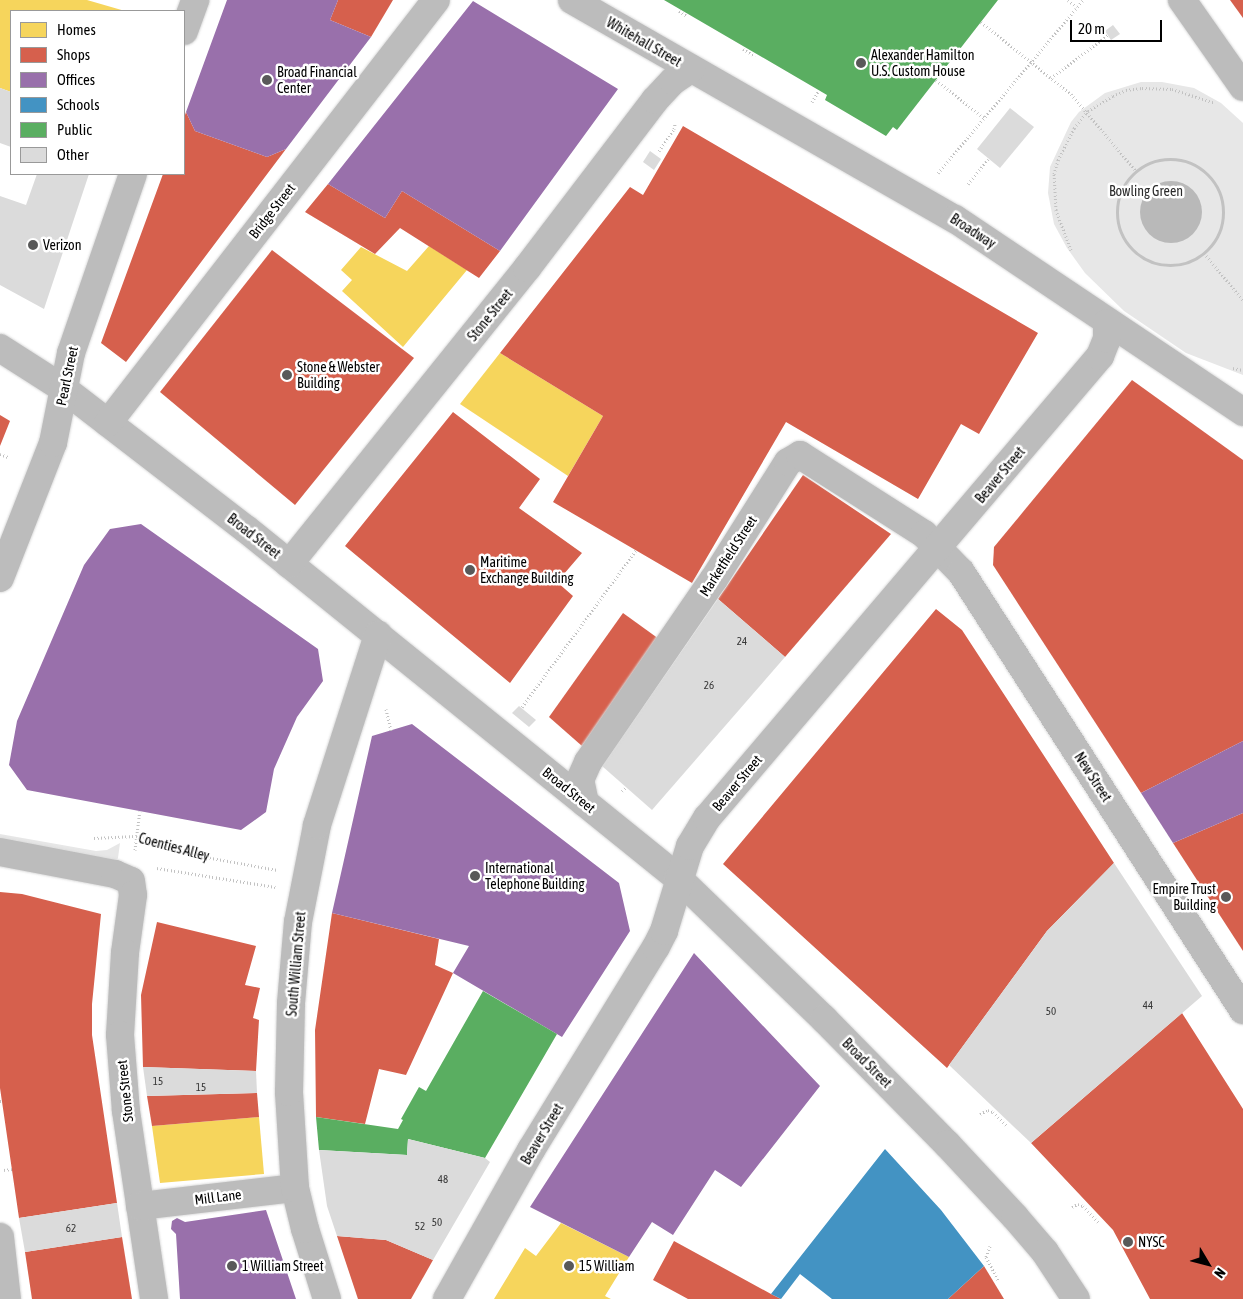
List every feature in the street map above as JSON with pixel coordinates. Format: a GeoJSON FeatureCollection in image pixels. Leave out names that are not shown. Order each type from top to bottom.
{"type":"FeatureCollection","features":[{"type":"Feature","properties":{"kind":"street"},"geometry":{"type":"LineString","coordinates":[[185,28],[195,0]]}},
{"type":"Feature","properties":{"kind":"street","name":"Bridge Street"},"geometry":{"type":"LineString","coordinates":[[108,423],[436,0]]}},
{"type":"Feature","properties":{"kind":"street","name":"Whitehall Street"},"geometry":{"type":"LineString","coordinates":[[572,0],[691,69]]}},
{"type":"Feature","properties":{"kind":"street"},"geometry":{"type":"LineString","coordinates":[[1182,0],[1243,87]]}},
{"type":"Feature","properties":{"kind":"street","name":"Broadway"},"geometry":{"type":"LineString","coordinates":[[691,69],[955,219],[1243,412]]}},
{"type":"Feature","properties":{"kind":"street","name":"Stone Street"},"geometry":{"type":"LineString","coordinates":[[289,564],[527,268],[656,100],[673,80],[691,69]]}},
{"type":"Feature","properties":{"kind":"street","name":"Pearl Street"},"geometry":{"type":"LineString","coordinates":[[0,578],[53,443],[71,353],[133,175]]}},
{"type":"Feature","properties":{"kind":"street","name":"Beaver Street"},"geometry":{"type":"LineString","coordinates":[[446,1299],[531,1150],[656,947],[668,920],[678,878],[690,846],[707,818],[1100,356],[1107,338],[1107,322]]}},
{"type":"Feature","properties":{"kind":"street","name":"Broad Street"},"geometry":{"type":"LineString","coordinates":[[0,348],[64,390],[289,564],[678,878],[824,1020],[947,1144],[1045,1252],[1076,1299]]}},
{"type":"Feature","properties":{"kind":"street","name":"Marketfield Street"},"geometry":{"type":"LineString","coordinates":[[585,802],[580,780],[588,762],[714,579],[793,457],[800,455],[807,458],[912,526],[938,547]]}},
{"type":"Feature","properties":{"kind":"street","name":"New Street"},"geometry":{"type":"LineString","coordinates":[[938,547],[961,572],[1243,1010]]}},
{"type":"Feature","properties":{"kind":"street","name":"South William Street"},"geometry":{"type":"LineString","coordinates":[[327,1299],[304,1229],[296,1188],[289,1092],[292,1003],[298,922],[317,825],[378,635]]}},
{"type":"Feature","properties":{"kind":"street"},"geometry":{"type":"LineString","coordinates":[[0,852],[115,874],[140,874]]}},
{"type":"Feature","properties":{"kind":"street","name":"Stone Street"},"geometry":{"type":"LineString","coordinates":[[140,874],[133,895],[122,982],[120,1035],[126,1111],[154,1299]]}},
{"type":"Feature","properties":{"kind":"street","name":"Mill Lane"},"geometry":{"type":"LineString","coordinates":[[140,1206],[296,1188]]}},
{"type":"Feature","properties":{"kind":"street"},"geometry":{"type":"LineString","coordinates":[[0,1237],[7,1299]]}},
{"type":"Feature","properties":{"kind":"path"},"geometry":{"type":"LineString","coordinates":[[1068,0],[1077,7]]}},
{"type":"Feature","properties":{"kind":"path"},"geometry":{"type":"LineString","coordinates":[[938,172],[1083,0]]}},
{"type":"Feature","properties":{"kind":"path"},"geometry":{"type":"LineString","coordinates":[[678,11],[688,16]]}},
{"type":"Feature","properties":{"kind":"path"},"geometry":{"type":"LineString","coordinates":[[981,22],[1071,94],[1136,171]]}},
{"type":"Feature","properties":{"kind":"path"},"geometry":{"type":"LineString","coordinates":[[1052,78],[1108,35]]}},
{"type":"Feature","properties":{"kind":"path"},"geometry":{"type":"LineString","coordinates":[[743,49],[755,56]]}},
{"type":"Feature","properties":{"kind":"path"},"geometry":{"type":"LineString","coordinates":[[936,80],[984,118]]}},
{"type":"Feature","properties":{"kind":"path"},"geometry":{"type":"LineString","coordinates":[[1071,250],[1056,210],[1054,174],[1058,160],[1074,128],[1088,112],[1126,90],[1142,88],[1172,89],[1214,103]]}},
{"type":"Feature","properties":{"kind":"path"},"geometry":{"type":"LineString","coordinates":[[812,102],[819,90]]}},
{"type":"Feature","properties":{"kind":"path"},"geometry":{"type":"LineString","coordinates":[[659,151],[671,134]]}},
{"type":"Feature","properties":{"kind":"path"},"geometry":{"type":"LineString","coordinates":[[968,184],[988,159]]}},
{"type":"Feature","properties":{"kind":"path"},"geometry":{"type":"LineString","coordinates":[[1168,159],[1184,160],[1199,167],[1212,178],[1220,192],[1224,209],[1222,226],[1215,241],[1204,253],[1190,262],[1173,265],[1157,264],[1141,257],[1129,246],[1121,232],[1117,216],[1119,199],[1126,184],[1136,171],[1151,163],[1168,159]]}},
{"type":"Feature","properties":{"kind":"path"},"geometry":{"type":"LineString","coordinates":[[1204,253],[1243,300]]}},
{"type":"Feature","properties":{"kind":"path"},"geometry":{"type":"LineString","coordinates":[[0,454],[8,457]]}},
{"type":"Feature","properties":{"kind":"path"},"geometry":{"type":"LineString","coordinates":[[522,707],[636,550]]}},
{"type":"Feature","properties":{"kind":"path"},"geometry":{"type":"LineString","coordinates":[[622,791],[626,787]]}},
{"type":"Feature","properties":{"kind":"path"},"geometry":{"type":"LineString","coordinates":[[136,845],[140,811]]}},
{"type":"Feature","properties":{"kind":"path","name":"Coenties Alley"},"geometry":{"type":"LineString","coordinates":[[92,838],[136,836],[158,840],[189,854],[288,872]]}},
{"type":"Feature","properties":{"kind":"path"},"geometry":{"type":"LineString","coordinates":[[140,874],[276,887]]}},
{"type":"Feature","properties":{"kind":"path"},"geometry":{"type":"LineString","coordinates":[[980,1114],[988,1110],[1008,1127]]}},
{"type":"Feature","properties":{"kind":"path"},"geometry":{"type":"LineString","coordinates":[[4,1170],[12,1168]]}},
{"type":"Feature","properties":{"kind":"path"},"geometry":{"type":"LineString","coordinates":[[1072,1207],[1078,1204],[1083,1206],[1099,1223]]}},
{"type":"Feature","properties":{"kind":"path"},"geometry":{"type":"LineString","coordinates":[[990,1246],[986,1257],[998,1280]]}},
{"type":"Feature","properties":{"kind":"green space","name":"Bowling Green"},"geometry":{"type":"Polygon","coordinates":[[[1141,82],[1162,82],[1194,88],[1221,103],[1243,123],[1243,375],[1186,353],[1124,311],[1085,273],[1067,248],[1054,224],[1048,193],[1050,167],[1071,122],[1079,112],[1105,93],[1141,82]]]}},
{"type":"Feature","properties":{"kind":"green space"},"geometry":{"type":"Polygon","coordinates":[[[0,834],[96,851],[107,850],[120,843],[118,858],[116,862],[0,842],[0,834]]]}},
{"type":"Feature","properties":{"kind":"shaded area"},"geometry":{"type":"Polygon","coordinates":[[[1165,181],[1177,181],[1193,190],[1200,200],[1202,212],[1200,224],[1193,234],[1177,243],[1165,243],[1154,238],[1145,229],[1140,218],[1140,206],[1145,195],[1154,186],[1165,181]]]}},
{"type":"Feature","properties":{"kind":"building: Homes"},"geometry":{"type":"Polygon","coordinates":[[[0,0],[87,0],[122,10],[10,10],[10,92],[0,88],[0,0]]]}},
{"type":"Feature","properties":{"kind":"building: Homes"},"geometry":{"type":"Polygon","coordinates":[[[429,246],[467,270],[403,347],[342,291],[352,280],[341,270],[361,247],[407,271],[429,246]]]}},
{"type":"Feature","properties":{"kind":"building: Homes"},"geometry":{"type":"Polygon","coordinates":[[[500,353],[603,416],[568,476],[460,404],[500,353]]]}},
{"type":"Feature","properties":{"kind":"building: Homes"},"geometry":{"type":"Polygon","coordinates":[[[259,1117],[264,1174],[160,1183],[152,1126],[259,1117]]]}},
{"type":"Feature","properties":{"kind":"building: Homes","name":"15 William"},"geometry":{"type":"Polygon","coordinates":[[[561,1223],[629,1257],[605,1296],[611,1299],[494,1299],[525,1248],[536,1256],[561,1223]]]}},
{"type":"Feature","properties":{"kind":"building: Shops"},"geometry":{"type":"Polygon","coordinates":[[[338,0],[393,0],[371,37],[330,20],[338,0]]]}},
{"type":"Feature","properties":{"kind":"building: Shops"},"geometry":{"type":"Polygon","coordinates":[[[1230,0],[1243,0],[1243,18],[1230,0]]]}},
{"type":"Feature","properties":{"kind":"building: Shops"},"geometry":{"type":"Polygon","coordinates":[[[186,112],[195,131],[267,157],[286,149],[126,362],[101,343],[163,175],[185,175],[186,112]]]}},
{"type":"Feature","properties":{"kind":"building: Shops"},"geometry":{"type":"Polygon","coordinates":[[[683,126],[1038,333],[979,434],[961,424],[918,499],[786,422],[692,583],[553,502],[603,416],[500,353],[630,187],[643,195],[683,126]]]}},
{"type":"Feature","properties":{"kind":"building: Shops"},"geometry":{"type":"Polygon","coordinates":[[[328,184],[385,218],[402,191],[500,251],[479,278],[400,228],[375,254],[305,212],[328,184]]]}},
{"type":"Feature","properties":{"kind":"building: Shops","name":"Stone & Webster Building"},"geometry":{"type":"Polygon","coordinates":[[[272,250],[414,358],[295,505],[160,392],[272,250]]]}},
{"type":"Feature","properties":{"kind":"building: Shops"},"geometry":{"type":"Polygon","coordinates":[[[1132,380],[1243,460],[1243,741],[1141,793],[993,565],[994,547],[1132,380]]]}},
{"type":"Feature","properties":{"kind":"building: Shops","name":"Maritime Exchange Building"},"geometry":{"type":"Polygon","coordinates":[[[453,412],[540,479],[519,508],[582,553],[557,582],[573,596],[510,683],[345,546],[453,412]]]}},
{"type":"Feature","properties":{"kind":"building: Shops"},"geometry":{"type":"Polygon","coordinates":[[[0,415],[10,421],[0,446],[0,415]]]}},
{"type":"Feature","properties":{"kind":"building: Shops"},"geometry":{"type":"Polygon","coordinates":[[[803,475],[891,534],[785,657],[718,599],[803,475]]]}},
{"type":"Feature","properties":{"kind":"building: Shops"},"geometry":{"type":"Polygon","coordinates":[[[936,609],[962,630],[1114,863],[1047,931],[947,1068],[723,864],[936,609]]]}},
{"type":"Feature","properties":{"kind":"building: Shops"},"geometry":{"type":"Polygon","coordinates":[[[623,613],[659,639],[582,746],[549,717],[623,613]]]}},
{"type":"Feature","properties":{"kind":"building: Shops","name":"Empire Trust Building"},"geometry":{"type":"Polygon","coordinates":[[[1243,813],[1243,951],[1173,843],[1243,813]]]}},
{"type":"Feature","properties":{"kind":"building: Shops"},"geometry":{"type":"Polygon","coordinates":[[[0,892],[22,894],[101,914],[92,1004],[92,1035],[117,1203],[19,1218],[0,1088],[0,892]]]}},
{"type":"Feature","properties":{"kind":"building: Shops"},"geometry":{"type":"Polygon","coordinates":[[[332,913],[439,939],[435,965],[453,973],[406,1075],[379,1069],[365,1124],[316,1117],[315,1030],[332,913]]]}},
{"type":"Feature","properties":{"kind":"building: Shops"},"geometry":{"type":"Polygon","coordinates":[[[157,922],[256,946],[245,985],[260,988],[253,1018],[259,1020],[256,1071],[143,1067],[141,995],[157,922]]]}},
{"type":"Feature","properties":{"kind":"building: Shops"},"geometry":{"type":"Polygon","coordinates":[[[1182,1013],[1243,1109],[1243,1299],[1150,1299],[1113,1230],[1031,1143],[1182,1013]]]}},
{"type":"Feature","properties":{"kind":"building: Shops"},"geometry":{"type":"Polygon","coordinates":[[[257,1093],[259,1117],[152,1126],[147,1096],[257,1093]]]}},
{"type":"Feature","properties":{"kind":"building: Shops"},"geometry":{"type":"Polygon","coordinates":[[[337,1236],[386,1240],[433,1260],[411,1299],[358,1299],[337,1236]]]}},
{"type":"Feature","properties":{"kind":"building: Shops"},"geometry":{"type":"Polygon","coordinates":[[[122,1237],[132,1299],[32,1299],[25,1252],[122,1237]]]}},
{"type":"Feature","properties":{"kind":"building: Shops"},"geometry":{"type":"Polygon","coordinates":[[[674,1241],[781,1299],[688,1299],[653,1280],[674,1241]]]}},
{"type":"Feature","properties":{"kind":"building: Shops"},"geometry":{"type":"Polygon","coordinates":[[[984,1266],[1004,1299],[948,1299],[984,1266]]]}},
{"type":"Feature","properties":{"kind":"building: Offices","name":"Broad Financial Center"},"geometry":{"type":"Polygon","coordinates":[[[227,0],[338,0],[330,20],[371,37],[286,149],[267,157],[195,131],[186,112],[227,0]]]}},
{"type":"Feature","properties":{"kind":"building: Offices"},"geometry":{"type":"Polygon","coordinates":[[[473,1],[618,89],[500,251],[402,191],[385,218],[328,184],[473,1]]]}},
{"type":"Feature","properties":{"kind":"building: Offices"},"geometry":{"type":"Polygon","coordinates":[[[141,524],[318,649],[323,681],[297,717],[274,769],[266,812],[241,830],[27,790],[9,765],[17,721],[84,565],[110,529],[141,524]]]}},
{"type":"Feature","properties":{"kind":"building: Offices","name":"International Telephone Building"},"geometry":{"type":"Polygon","coordinates":[[[412,724],[619,883],[630,931],[562,1037],[453,973],[469,946],[332,913],[372,736],[412,724]]]}},
{"type":"Feature","properties":{"kind":"building: Offices"},"geometry":{"type":"Polygon","coordinates":[[[1243,741],[1243,813],[1173,843],[1141,793],[1243,741]]]}},
{"type":"Feature","properties":{"kind":"building: Offices"},"geometry":{"type":"Polygon","coordinates":[[[694,953],[820,1086],[741,1187],[715,1170],[673,1235],[652,1222],[629,1257],[530,1207],[694,953]]]}},
{"type":"Feature","properties":{"kind":"building: Offices","name":"1 William Street"},"geometry":{"type":"Polygon","coordinates":[[[266,1210],[296,1299],[180,1299],[176,1234],[171,1229],[172,1221],[177,1218],[185,1222],[266,1210]]]}},
{"type":"Feature","properties":{"kind":"building: Schools"},"geometry":{"type":"Polygon","coordinates":[[[885,1149],[941,1210],[984,1266],[948,1299],[832,1299],[800,1274],[781,1299],[771,1294],[885,1149]]]}},
{"type":"Feature","properties":{"kind":"building: Public","name":"Alexander Hamilton U.S. Custom House"},"geometry":{"type":"Polygon","coordinates":[[[664,0],[998,0],[897,130],[893,127],[886,136],[825,100],[827,95],[664,0]]]}},
{"type":"Feature","properties":{"kind":"building: Public"},"geometry":{"type":"Polygon","coordinates":[[[483,991],[557,1034],[485,1158],[408,1139],[407,1155],[319,1150],[316,1117],[398,1129],[403,1120],[401,1119],[419,1087],[426,1091],[483,991]]]}},
{"type":"Feature","properties":{"kind":"building: Other"},"geometry":{"type":"Polygon","coordinates":[[[1113,25],[1120,34],[1111,40],[1105,31],[1113,25]]]}},
{"type":"Feature","properties":{"kind":"building: Other"},"geometry":{"type":"Polygon","coordinates":[[[0,88],[10,92],[10,147],[0,143],[0,88]]]}},
{"type":"Feature","properties":{"kind":"building: Other"},"geometry":{"type":"Polygon","coordinates":[[[1010,108],[1034,127],[1000,168],[977,149],[1010,108]]]}},
{"type":"Feature","properties":{"kind":"building: Other"},"geometry":{"type":"Polygon","coordinates":[[[650,151],[661,159],[654,170],[643,162],[650,151]]]}},
{"type":"Feature","properties":{"kind":"building: Other","name":"Verizon"},"geometry":{"type":"Polygon","coordinates":[[[37,175],[89,175],[44,309],[0,285],[0,196],[26,205],[37,175]]]}},
{"type":"Feature","properties":{"kind":"building: Other"},"geometry":{"type":"Polygon","coordinates":[[[718,599],[785,657],[652,810],[602,766],[718,599]]]}},
{"type":"Feature","properties":{"kind":"building: Other"},"geometry":{"type":"Polygon","coordinates":[[[519,706],[536,720],[529,727],[512,713],[519,706]]]}},
{"type":"Feature","properties":{"kind":"building: Other"},"geometry":{"type":"Polygon","coordinates":[[[1114,863],[1202,996],[1031,1143],[949,1065],[1047,931],[1114,863]]]}},
{"type":"Feature","properties":{"kind":"building: Other"},"geometry":{"type":"Polygon","coordinates":[[[143,1067],[256,1071],[257,1093],[147,1096],[143,1067]]]}},
{"type":"Feature","properties":{"kind":"building: Other"},"geometry":{"type":"Polygon","coordinates":[[[408,1139],[485,1158],[490,1162],[433,1260],[386,1240],[337,1236],[327,1206],[319,1150],[407,1155],[408,1139]]]}},
{"type":"Feature","properties":{"kind":"building: Other"},"geometry":{"type":"Polygon","coordinates":[[[117,1203],[122,1237],[25,1252],[19,1218],[117,1203]]]}},
{"type":"Feature","properties":{"kind":"place","name":"Alexander Hamilton U.S. Custom House"},"geometry":{"type":"Point","coordinates":[861,63]}},
{"type":"Feature","properties":{"kind":"place","name":"Broad Financial Center"},"geometry":{"type":"Point","coordinates":[267,80]}},
{"type":"Feature","properties":{"kind":"place","name":"Verizon"},"geometry":{"type":"Point","coordinates":[33,245]}},
{"type":"Feature","properties":{"kind":"place","name":"Stone & Webster Building"},"geometry":{"type":"Point","coordinates":[287,375]}},
{"type":"Feature","properties":{"kind":"place","name":"Maritime Exchange Building"},"geometry":{"type":"Point","coordinates":[470,570]}},
{"type":"Feature","properties":{"kind":"place","name":"International Telephone Building"},"geometry":{"type":"Point","coordinates":[475,876]}},
{"type":"Feature","properties":{"kind":"place","name":"Empire Trust Building"},"geometry":{"type":"Point","coordinates":[1226,897]}},
{"type":"Feature","properties":{"kind":"place","name":"NYSC"},"geometry":{"type":"Point","coordinates":[1128,1242]}},
{"type":"Feature","properties":{"kind":"place","name":"1 William Street"},"geometry":{"type":"Point","coordinates":[232,1266]}},
{"type":"Feature","properties":{"kind":"place","name":"15 William"},"geometry":{"type":"Point","coordinates":[569,1266]}}]}
